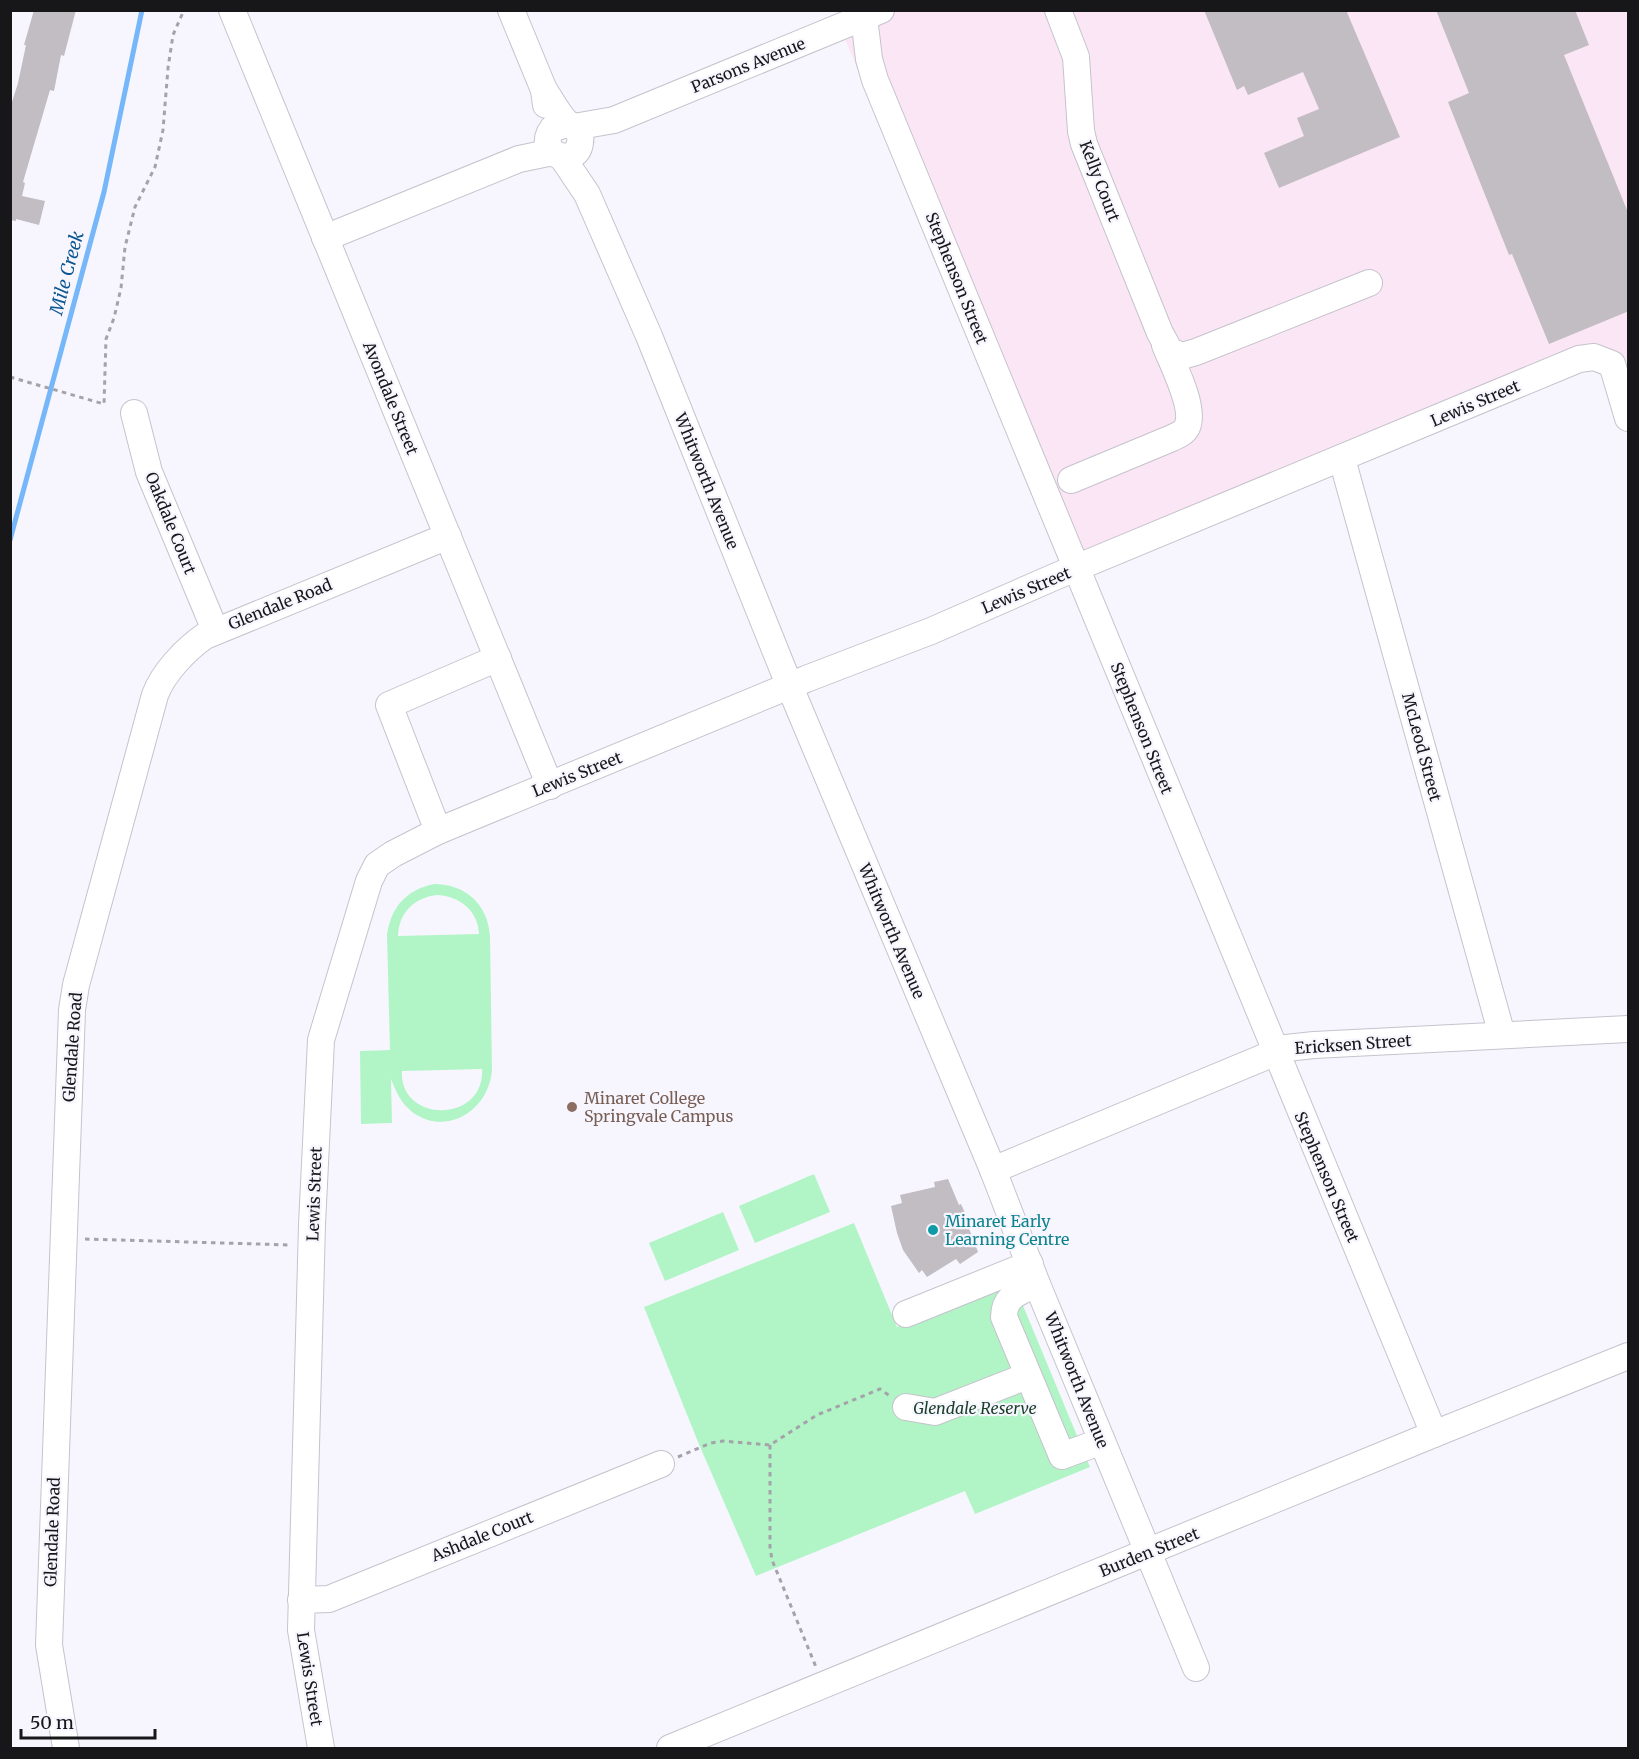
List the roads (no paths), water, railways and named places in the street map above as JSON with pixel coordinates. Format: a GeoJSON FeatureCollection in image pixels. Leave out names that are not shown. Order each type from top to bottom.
{"type":"FeatureCollection","features":[{"type":"Feature","properties":{"kind":"street","name":"Avondale Street"},"geometry":{"type":"LineString","coordinates":[[232,10],[550,786]]}},
{"type":"Feature","properties":{"kind":"street","name":"Whitworth Avenue"},"geometry":{"type":"LineString","coordinates":[[511,10],[586,194],[649,336],[790,687],[993,1170],[1033,1274],[1196,1668]]}},
{"type":"Feature","properties":{"kind":"street","name":"Kelly Court"},"geometry":{"type":"LineString","coordinates":[[1058,10],[1077,57],[1081,131],[1084,144],[1166,345],[1187,403],[1189,417],[1187,427],[1181,434],[1071,480]]}},
{"type":"Feature","properties":{"kind":"street","name":"Parsons Avenue"},"geometry":{"type":"LineString","coordinates":[[326,238],[875,12]]}},
{"type":"Feature","properties":{"kind":"street","name":"Stephenson Street"},"geometry":{"type":"LineString","coordinates":[[875,12],[869,59],[875,80],[1434,1434]]}},
{"type":"Feature","properties":{"kind":"street"},"geometry":{"type":"LineString","coordinates":[[1166,345],[1176,355],[1182,356],[1196,352],[1369,283]]}},
{"type":"Feature","properties":{"kind":"street","name":"Lewis Street"},"geometry":{"type":"LineString","coordinates":[[321,1749],[301,1630],[301,1600],[312,1225],[321,1040],[369,881],[377,865],[393,854],[438,831],[931,631],[1586,357],[1607,361],[1614,369],[1629,418]]}},
{"type":"Feature","properties":{"kind":"street","name":"Oakdale Court"},"geometry":{"type":"LineString","coordinates":[[134,413],[149,472],[215,630]]}},
{"type":"Feature","properties":{"kind":"street","name":"McLeod Street"},"geometry":{"type":"LineString","coordinates":[[1342,459],[1502,1035]]}},
{"type":"Feature","properties":{"kind":"street","name":"Glendale Road"},"geometry":{"type":"LineString","coordinates":[[66,1749],[48,1646],[72,1010],[76,985],[158,687],[191,647],[215,630],[448,536]]}},
{"type":"Feature","properties":{"kind":"street"},"geometry":{"type":"LineString","coordinates":[[438,831],[390,705],[498,658]]}},
{"type":"Feature","properties":{"kind":"street","name":"Ericksen Street"},"geometry":{"type":"LineString","coordinates":[[993,1170],[1294,1047],[1629,1029]]}},
{"type":"Feature","properties":{"kind":"street"},"geometry":{"type":"LineString","coordinates":[[906,1314],[1033,1274]]}},
{"type":"Feature","properties":{"kind":"street"},"geometry":{"type":"LineString","coordinates":[[1033,1274],[1004,1307],[1004,1317],[1027,1376],[1062,1456],[1102,1441]]}},
{"type":"Feature","properties":{"kind":"street","name":"Burden Street"},"geometry":{"type":"LineString","coordinates":[[670,1749],[1629,1356]]}},
{"type":"Feature","properties":{"kind":"street"},"geometry":{"type":"LineString","coordinates":[[906,1407],[935,1412],[1027,1376]]}},
{"type":"Feature","properties":{"kind":"street","name":"Ashdale Court"},"geometry":{"type":"LineString","coordinates":[[301,1600],[329,1599],[661,1464]]}},
{"type":"Feature","properties":{"kind":"waterway","name":"Mile Creek"},"geometry":{"type":"LineString","coordinates":[[10,540],[104,192],[142,10]]}},
{"type":"Feature","properties":{"kind":"place","name":"Minaret College Springvale Campus"},"geometry":{"type":"Point","coordinates":[572,1107]}},
{"type":"Feature","properties":{"kind":"place","name":"Minaret Early Learning Centre"},"geometry":{"type":"Point","coordinates":[933,1230]}},
{"type":"Feature","properties":{"kind":"park label","name":"Glendale Reserve"},"geometry":{"type":"Point","coordinates":[975,1408]}}]}
